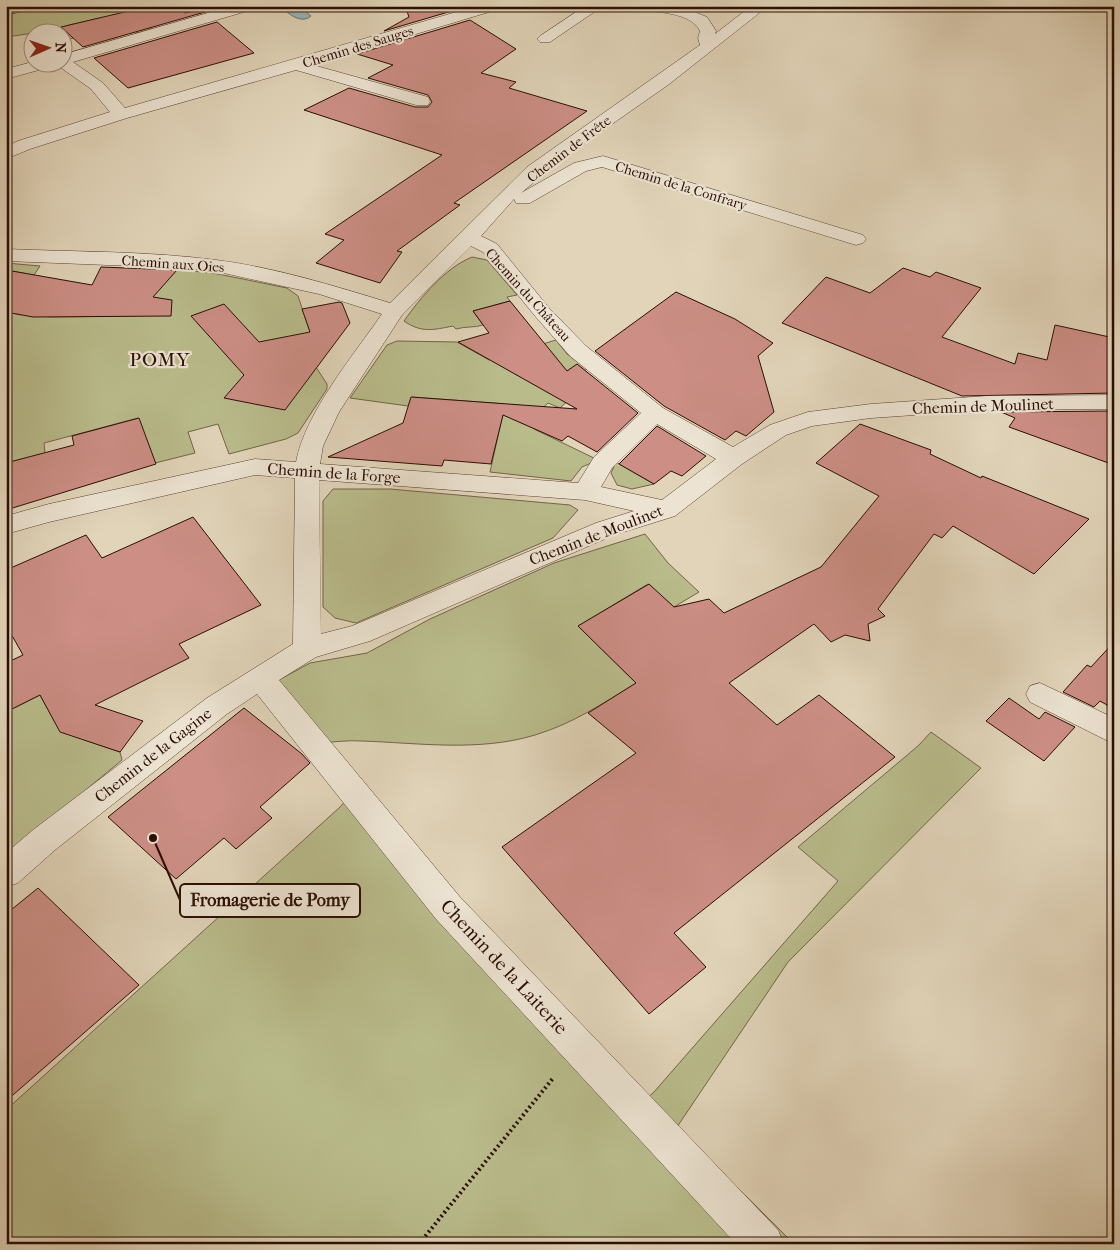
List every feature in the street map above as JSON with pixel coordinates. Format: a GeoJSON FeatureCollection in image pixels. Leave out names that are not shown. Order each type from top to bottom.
{"type":"FeatureCollection","features":[{"type":"Feature","properties":{"kind":"main road"},"geometry":{"type":"LineString","coordinates":[[6,11],[26,6]]}},
{"type":"Feature","properties":{"kind":"street"},"geometry":{"type":"LineString","coordinates":[[72,57],[249,6]]}},
{"type":"Feature","properties":{"kind":"street","name":"Chemin des Sauges"},"geometry":{"type":"LineString","coordinates":[[6,154],[24,145],[121,114],[296,66],[474,8],[494,6]]}},
{"type":"Feature","properties":{"kind":"street"},"geometry":{"type":"LineString","coordinates":[[545,39],[596,6]]}},
{"type":"Feature","properties":{"kind":"street"},"geometry":{"type":"LineString","coordinates":[[651,6],[680,11],[702,20],[708,31],[706,38],[708,46]]}},
{"type":"Feature","properties":{"kind":"street","name":"Chemin de Frête"},"geometry":{"type":"LineString","coordinates":[[308,649],[307,471],[311,446],[327,412],[394,310],[487,219],[498,203],[546,163],[761,6]]}},
{"type":"Feature","properties":{"kind":"street","name":"Chemin des Sauges"},"geometry":{"type":"LineString","coordinates":[[296,66],[422,101]]}},
{"type":"Feature","properties":{"kind":"street"},"geometry":{"type":"LineString","coordinates":[[72,67],[97,86],[121,114]]}},
{"type":"Feature","properties":{"kind":"street"},"geometry":{"type":"LineString","coordinates":[[6,74],[22,70]]}},
{"type":"Feature","properties":{"kind":"street","name":"Chemin de la Confrary"},"geometry":{"type":"LineString","coordinates":[[487,219],[580,167],[603,161],[856,239]]}},
{"type":"Feature","properties":{"kind":"street","name":"Chemin du Château"},"geometry":{"type":"LineString","coordinates":[[468,236],[490,248],[542,312],[578,351],[655,413],[733,458]]}},
{"type":"Feature","properties":{"kind":"street","name":"Chemin aux Oies"},"geometry":{"type":"LineString","coordinates":[[6,255],[185,262],[219,266],[324,289],[394,310]]}},
{"type":"Feature","properties":{"kind":"street","name":"Chemin de Moulinet"},"geometry":{"type":"LineString","coordinates":[[308,649],[360,634],[442,596],[605,529],[666,510],[733,458],[778,430],[808,419],[871,411],[988,403],[1114,402]]}},
{"type":"Feature","properties":{"kind":"street"},"geometry":{"type":"LineString","coordinates":[[585,492],[603,463],[655,413]]}},
{"type":"Feature","properties":{"kind":"street","name":"Chemin de la Forge"},"geometry":{"type":"LineString","coordinates":[[6,525],[49,513],[255,467],[585,492],[666,510]]}},
{"type":"Feature","properties":{"kind":"street","name":"Chemin de la Gagine"},"geometry":{"type":"LineString","coordinates":[[6,873],[44,840],[217,706],[260,677],[308,649]]}},
{"type":"Feature","properties":{"kind":"street","name":"Chemin de la Laiterie"},"geometry":{"type":"LineString","coordinates":[[260,677],[448,908],[764,1244]]}},
{"type":"Feature","properties":{"kind":"street"},"geometry":{"type":"LineString","coordinates":[[1040,694],[1114,732]]}},
{"type":"Feature","properties":{"kind":"path"},"geometry":{"type":"LineString","coordinates":[[419,1244],[578,1048]]}},
{"type":"Feature","properties":{"kind":"green space"},"geometry":{"type":"Polygon","coordinates":[[[42,6],[150,6],[145,23],[154,31],[137,33],[129,26],[111,28],[100,18],[72,24],[72,22],[22,22],[22,35],[6,37],[6,15],[42,6]]]}},
{"type":"Feature","properties":{"kind":"green space"},"geometry":{"type":"Polygon","coordinates":[[[72,28],[80,36],[72,38],[72,28]]]}},
{"type":"Feature","properties":{"kind":"green space"},"geometry":{"type":"Polygon","coordinates":[[[472,257],[487,260],[517,295],[507,297],[510,301],[473,311],[483,325],[480,326],[456,329],[453,326],[427,330],[410,325],[404,321],[434,284],[452,268],[472,257]]]}},
{"type":"Feature","properties":{"kind":"green space"},"geometry":{"type":"Polygon","coordinates":[[[6,263],[40,266],[34,275],[12,271],[6,276],[6,263]]]}},
{"type":"Feature","properties":{"kind":"green space"},"geometry":{"type":"Polygon","coordinates":[[[177,269],[218,274],[287,288],[298,296],[310,332],[312,361],[327,384],[327,389],[298,433],[286,439],[229,454],[218,424],[188,432],[195,453],[155,463],[138,418],[44,443],[45,453],[6,463],[6,391],[10,389],[6,384],[6,312],[21,315],[30,307],[49,317],[135,316],[177,269]]]}},
{"type":"Feature","properties":{"kind":"green space"},"geometry":{"type":"Polygon","coordinates":[[[556,340],[567,354],[587,369],[584,371],[585,385],[560,408],[548,403],[534,416],[543,421],[534,429],[598,460],[582,467],[571,481],[490,472],[505,404],[412,397],[408,406],[350,398],[387,345],[397,341],[457,342],[489,360],[556,340]]]}},
{"type":"Feature","properties":{"kind":"green space"},"geometry":{"type":"Polygon","coordinates":[[[616,462],[654,484],[632,489],[617,485],[611,473],[616,462]]]}},
{"type":"Feature","properties":{"kind":"green space"},"geometry":{"type":"Polygon","coordinates":[[[333,489],[390,489],[570,505],[578,510],[553,538],[356,623],[335,618],[323,607],[323,501],[333,489]]]}},
{"type":"Feature","properties":{"kind":"green space"},"geometry":{"type":"Polygon","coordinates":[[[645,534],[668,563],[699,592],[674,607],[648,584],[578,626],[636,683],[562,725],[514,740],[471,745],[357,741],[320,743],[266,687],[310,663],[367,653],[430,619],[554,563],[645,534]]]}},
{"type":"Feature","properties":{"kind":"green space"},"geometry":{"type":"Polygon","coordinates":[[[40,695],[56,724],[84,740],[120,752],[122,760],[6,856],[6,712],[40,695]]]}},
{"type":"Feature","properties":{"kind":"green space"},"geometry":{"type":"Polygon","coordinates":[[[931,732],[981,768],[788,962],[677,1127],[794,1244],[6,1244],[6,1110],[340,807],[360,784],[639,1105],[654,1092],[838,881],[798,847],[918,746],[931,732]]]}},
{"type":"Feature","properties":{"kind":"water"},"geometry":{"type":"Polygon","coordinates":[[[298,6],[311,16],[304,19],[296,18],[281,8],[298,6]]]}},
{"type":"Feature","properties":{"kind":"building"},"geometry":{"type":"Polygon","coordinates":[[[150,6],[178,6],[185,13],[201,9],[205,12],[83,47],[72,37],[72,24],[150,6]]]}},
{"type":"Feature","properties":{"kind":"building"},"geometry":{"type":"Polygon","coordinates":[[[405,6],[448,6],[455,10],[384,31],[409,17],[405,6]]]}},
{"type":"Feature","properties":{"kind":"building"},"geometry":{"type":"Polygon","coordinates":[[[470,20],[516,49],[481,73],[516,82],[509,88],[587,111],[454,203],[460,205],[397,251],[402,252],[380,283],[316,263],[344,240],[325,234],[442,155],[304,110],[349,88],[415,107],[428,107],[432,102],[428,95],[368,78],[393,65],[357,54],[470,20]]]}},
{"type":"Feature","properties":{"kind":"building"},"geometry":{"type":"Polygon","coordinates":[[[217,22],[254,53],[128,88],[94,58],[217,22]]]}},
{"type":"Feature","properties":{"kind":"building"},"geometry":{"type":"Polygon","coordinates":[[[101,267],[177,270],[153,297],[172,300],[171,316],[33,317],[6,312],[6,270],[92,285],[101,267]]]}},
{"type":"Feature","properties":{"kind":"building"},"geometry":{"type":"Polygon","coordinates":[[[903,268],[930,277],[936,272],[981,288],[942,337],[1015,364],[1018,353],[1047,360],[1055,325],[1114,338],[1114,393],[962,396],[782,323],[826,277],[870,293],[903,268]]]}},
{"type":"Feature","properties":{"kind":"building"},"geometry":{"type":"Polygon","coordinates":[[[676,292],[735,319],[773,343],[758,356],[774,412],[746,436],[736,431],[725,440],[664,406],[595,351],[676,292]]]}},
{"type":"Feature","properties":{"kind":"building"},"geometry":{"type":"Polygon","coordinates":[[[510,301],[567,371],[577,364],[638,413],[597,452],[568,436],[562,441],[503,415],[491,464],[444,460],[442,466],[328,457],[403,423],[411,397],[577,409],[458,342],[489,333],[473,311],[510,301]]]}},
{"type":"Feature","properties":{"kind":"building"},"geometry":{"type":"Polygon","coordinates":[[[342,303],[350,323],[285,410],[224,398],[244,375],[191,316],[224,304],[259,342],[310,332],[302,309],[342,303]]]}},
{"type":"Feature","properties":{"kind":"building"},"geometry":{"type":"Polygon","coordinates":[[[1114,411],[1114,465],[1009,427],[1015,418],[1001,412],[1114,411]]]}},
{"type":"Feature","properties":{"kind":"building"},"geometry":{"type":"Polygon","coordinates":[[[139,418],[156,464],[6,510],[6,463],[74,445],[72,436],[139,418]]]}},
{"type":"Feature","properties":{"kind":"building"},"geometry":{"type":"Polygon","coordinates":[[[860,424],[931,450],[930,454],[981,478],[982,476],[1089,519],[1034,574],[953,526],[942,538],[934,534],[878,609],[885,616],[868,624],[870,641],[845,635],[831,642],[814,624],[729,683],[777,725],[819,695],[895,757],[674,933],[706,967],[649,1014],[502,847],[636,753],[588,713],[636,683],[578,626],[649,584],[674,607],[709,599],[724,613],[821,567],[879,496],[816,463],[860,424]]]}},
{"type":"Feature","properties":{"kind":"building"},"geometry":{"type":"Polygon","coordinates":[[[657,426],[706,456],[682,476],[671,471],[654,484],[619,464],[657,426]]]}},
{"type":"Feature","properties":{"kind":"building"},"geometry":{"type":"Polygon","coordinates":[[[193,517],[261,605],[179,644],[189,658],[95,705],[143,721],[120,752],[60,732],[40,695],[6,712],[6,663],[23,655],[6,625],[6,570],[86,535],[102,558],[193,517]]]}},
{"type":"Feature","properties":{"kind":"building"},"geometry":{"type":"Polygon","coordinates":[[[1114,642],[1114,709],[1100,701],[1094,707],[1063,692],[1087,665],[1091,667],[1114,642]]]}},
{"type":"Feature","properties":{"kind":"building"},"geometry":{"type":"Polygon","coordinates":[[[1009,698],[1039,719],[1045,712],[1075,727],[1044,761],[986,721],[1009,698]]]}},
{"type":"Feature","properties":{"kind":"building"},"geometry":{"type":"Polygon","coordinates":[[[244,708],[302,754],[310,763],[260,807],[272,818],[236,849],[224,838],[176,879],[108,817],[244,708]]]}},
{"type":"Feature","properties":{"kind":"building"},"geometry":{"type":"Polygon","coordinates":[[[38,888],[139,985],[6,1101],[6,914],[38,888]]]}},
{"type":"Feature","properties":{"kind":"place","name":"Fromagerie de Pomy"},"geometry":{"type":"Point","coordinates":[153,838]}},
{"type":"Feature","properties":{"kind":"district","name":"POMY"},"geometry":{"type":"Point","coordinates":[160,360]}}]}
